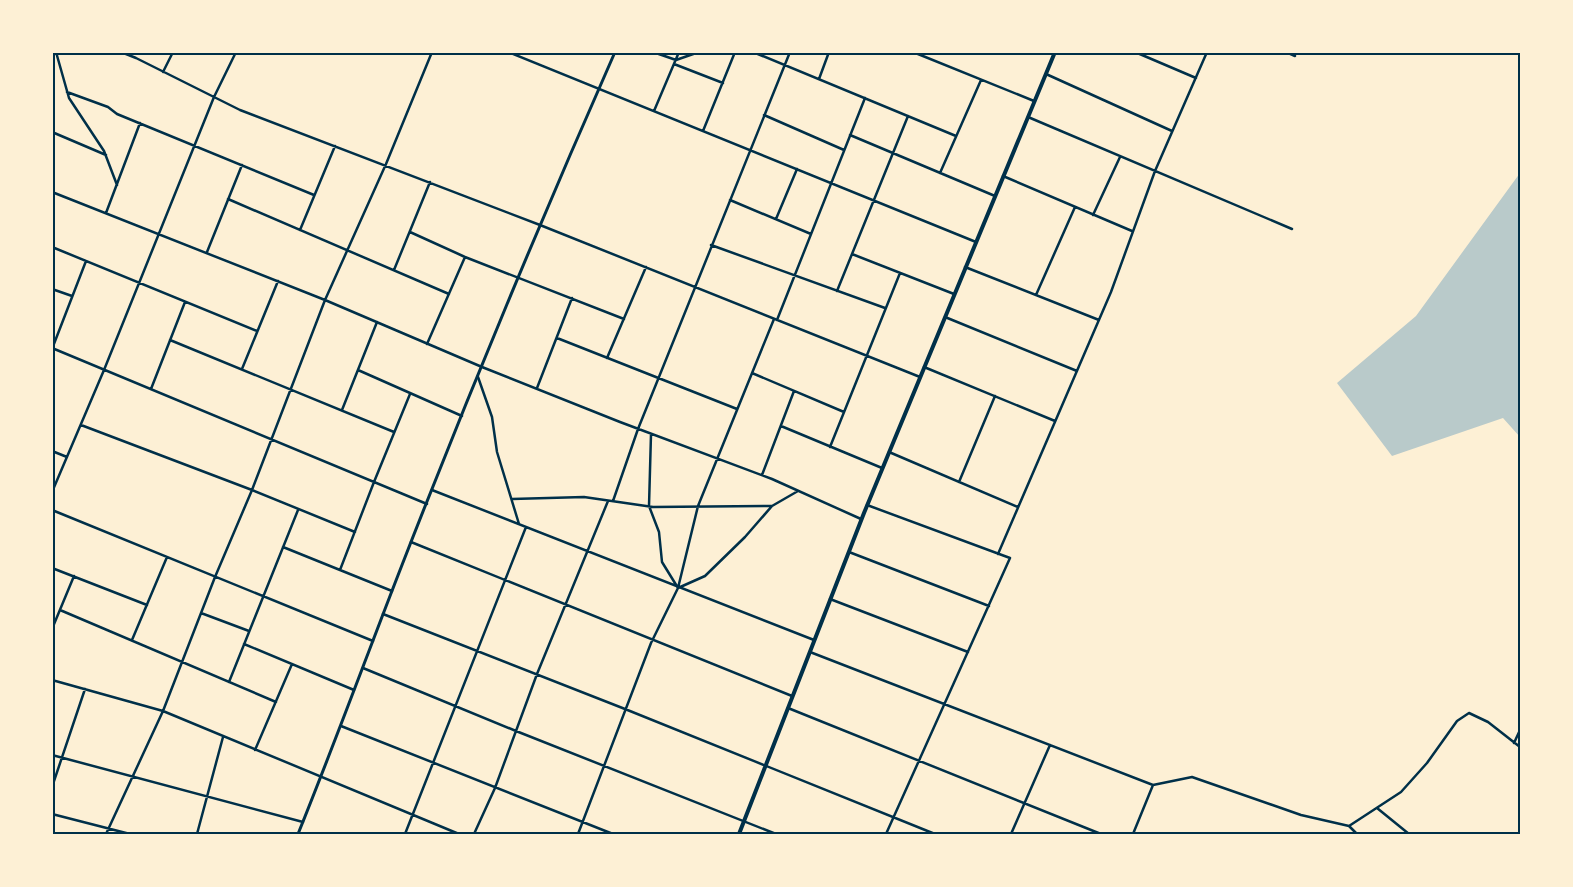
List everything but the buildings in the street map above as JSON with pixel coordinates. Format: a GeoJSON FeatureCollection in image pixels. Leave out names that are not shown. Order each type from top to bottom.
{"type":"FeatureCollection","features":[{"type":"Feature","properties":{"kind":"main road"},"geometry":{"type":"LineString","coordinates":[[739,834],[867,504],[1055,54]]}},
{"type":"Feature","properties":{"kind":"street"},"geometry":{"type":"LineString","coordinates":[[56,52],[69,98],[106,155],[117,185]]}},
{"type":"Feature","properties":{"kind":"street"},"geometry":{"type":"LineString","coordinates":[[121,52],[240,110],[386,164],[920,377]]}},
{"type":"Feature","properties":{"kind":"street"},"geometry":{"type":"LineString","coordinates":[[163,72],[173,52]]}},
{"type":"Feature","properties":{"kind":"street"},"geometry":{"type":"LineString","coordinates":[[52,492],[104,370],[214,97],[236,52]]}},
{"type":"Feature","properties":{"kind":"street"},"geometry":{"type":"LineString","coordinates":[[106,834],[163,711],[215,577],[252,490],[325,300],[386,164],[432,52]]}},
{"type":"Feature","properties":{"kind":"street"},"geometry":{"type":"LineString","coordinates":[[508,52],[976,242]]}},
{"type":"Feature","properties":{"kind":"street"},"geometry":{"type":"LineString","coordinates":[[300,834],[426,504],[540,225],[615,52]]}},
{"type":"Feature","properties":{"kind":"street"},"geometry":{"type":"LineString","coordinates":[[653,52],[676,60],[699,52]]}},
{"type":"Feature","properties":{"kind":"street"},"geometry":{"type":"LineString","coordinates":[[654,111],[679,52]]}},
{"type":"Feature","properties":{"kind":"street"},"geometry":{"type":"LineString","coordinates":[[703,130],[735,52]]}},
{"type":"Feature","properties":{"kind":"street"},"geometry":{"type":"LineString","coordinates":[[753,52],[956,136]]}},
{"type":"Feature","properties":{"kind":"street"},"geometry":{"type":"LineString","coordinates":[[613,501],[658,378],[790,52]]}},
{"type":"Feature","properties":{"kind":"street"},"geometry":{"type":"LineString","coordinates":[[819,79],[829,52]]}},
{"type":"Feature","properties":{"kind":"street"},"geometry":{"type":"LineString","coordinates":[[913,52],[1034,101]]}},
{"type":"Feature","properties":{"kind":"street"},"geometry":{"type":"LineString","coordinates":[[1048,52],[1055,54]]}},
{"type":"Feature","properties":{"kind":"street"},"geometry":{"type":"LineString","coordinates":[[1135,52],[1196,78]]}},
{"type":"Feature","properties":{"kind":"street"},"geometry":{"type":"LineString","coordinates":[[998,554],[1111,292],[1155,171],[1208,52]]}},
{"type":"Feature","properties":{"kind":"street"},"geometry":{"type":"LineString","coordinates":[[1286,52],[1295,56]]}},
{"type":"Feature","properties":{"kind":"street"},"geometry":{"type":"LineString","coordinates":[[674,64],[723,83]]}},
{"type":"Feature","properties":{"kind":"street"},"geometry":{"type":"LineString","coordinates":[[1046,74],[1173,131]]}},
{"type":"Feature","properties":{"kind":"street"},"geometry":{"type":"LineString","coordinates":[[940,173],[981,80]]}},
{"type":"Feature","properties":{"kind":"street"},"geometry":{"type":"LineString","coordinates":[[67,92],[108,107],[117,114],[314,195]]}},
{"type":"Feature","properties":{"kind":"street"},"geometry":{"type":"LineString","coordinates":[[578,834],[652,640],[678,588],[698,506],[794,276],[864,98]]}},
{"type":"Feature","properties":{"kind":"street"},"geometry":{"type":"LineString","coordinates":[[764,115],[844,150]]}},
{"type":"Feature","properties":{"kind":"street"},"geometry":{"type":"LineString","coordinates":[[837,291],[908,116]]}},
{"type":"Feature","properties":{"kind":"street"},"geometry":{"type":"LineString","coordinates":[[1028,117],[1292,229]]}},
{"type":"Feature","properties":{"kind":"street"},"geometry":{"type":"LineString","coordinates":[[106,213],[140,123]]}},
{"type":"Feature","properties":{"kind":"street"},"geometry":{"type":"LineString","coordinates":[[52,132],[106,155]]}},
{"type":"Feature","properties":{"kind":"street"},"geometry":{"type":"LineString","coordinates":[[850,136],[995,196]]}},
{"type":"Feature","properties":{"kind":"street"},"geometry":{"type":"LineString","coordinates":[[300,230],[335,145]]}},
{"type":"Feature","properties":{"kind":"street"},"geometry":{"type":"LineString","coordinates":[[1093,214],[1120,156]]}},
{"type":"Feature","properties":{"kind":"street"},"geometry":{"type":"LineString","coordinates":[[207,253],[242,165]]}},
{"type":"Feature","properties":{"kind":"street"},"geometry":{"type":"LineString","coordinates":[[776,219],[797,169]]}},
{"type":"Feature","properties":{"kind":"street"},"geometry":{"type":"LineString","coordinates":[[1003,176],[1132,231]]}},
{"type":"Feature","properties":{"kind":"street"},"geometry":{"type":"LineString","coordinates":[[394,270],[430,182]]}},
{"type":"Feature","properties":{"kind":"street"},"geometry":{"type":"LineString","coordinates":[[52,192],[325,300],[482,367],[638,429],[762,475],[862,519]]}},
{"type":"Feature","properties":{"kind":"street"},"geometry":{"type":"LineString","coordinates":[[228,199],[449,294]]}},
{"type":"Feature","properties":{"kind":"street"},"geometry":{"type":"LineString","coordinates":[[730,200],[811,234]]}},
{"type":"Feature","properties":{"kind":"street"},"geometry":{"type":"LineString","coordinates":[[1036,295],[1075,207]]}},
{"type":"Feature","properties":{"kind":"street"},"geometry":{"type":"LineString","coordinates":[[410,232],[465,257],[624,319]]}},
{"type":"Feature","properties":{"kind":"street"},"geometry":{"type":"LineString","coordinates":[[712,245],[885,308]]}},
{"type":"Feature","properties":{"kind":"street"},"geometry":{"type":"LineString","coordinates":[[52,247],[257,331]]}},
{"type":"Feature","properties":{"kind":"street"},"geometry":{"type":"LineString","coordinates":[[852,254],[954,294]]}},
{"type":"Feature","properties":{"kind":"street"},"geometry":{"type":"LineString","coordinates":[[427,344],[465,257]]}},
{"type":"Feature","properties":{"kind":"street"},"geometry":{"type":"LineString","coordinates":[[86,261],[53,349],[426,504]]}},
{"type":"Feature","properties":{"kind":"street"},"geometry":{"type":"LineString","coordinates":[[607,358],[646,267]]}},
{"type":"Feature","properties":{"kind":"street"},"geometry":{"type":"LineString","coordinates":[[966,267],[1099,320]]}},
{"type":"Feature","properties":{"kind":"street"},"geometry":{"type":"LineString","coordinates":[[830,446],[900,273]]}},
{"type":"Feature","properties":{"kind":"street"},"geometry":{"type":"LineString","coordinates":[[242,369],[278,281]]}},
{"type":"Feature","properties":{"kind":"street"},"geometry":{"type":"LineString","coordinates":[[52,289],[73,296]]}},
{"type":"Feature","properties":{"kind":"street"},"geometry":{"type":"LineString","coordinates":[[537,388],[572,298]]}},
{"type":"Feature","properties":{"kind":"street"},"geometry":{"type":"LineString","coordinates":[[151,389],[186,302]]}},
{"type":"Feature","properties":{"kind":"street"},"geometry":{"type":"LineString","coordinates":[[945,317],[1077,371]]}},
{"type":"Feature","properties":{"kind":"street"},"geometry":{"type":"LineString","coordinates":[[342,410],[377,322]]}},
{"type":"Feature","properties":{"kind":"street"},"geometry":{"type":"LineString","coordinates":[[557,338],[737,409]]}},
{"type":"Feature","properties":{"kind":"street"},"geometry":{"type":"LineString","coordinates":[[170,340],[394,432]]}},
{"type":"Feature","properties":{"kind":"street"},"geometry":{"type":"LineString","coordinates":[[924,367],[1056,421]]}},
{"type":"Feature","properties":{"kind":"street"},"geometry":{"type":"LineString","coordinates":[[358,370],[462,416]]}},
{"type":"Feature","properties":{"kind":"street"},"geometry":{"type":"LineString","coordinates":[[752,373],[844,412]]}},
{"type":"Feature","properties":{"kind":"street"},"geometry":{"type":"LineString","coordinates":[[478,377],[492,417],[498,452],[519,524]]}},
{"type":"Feature","properties":{"kind":"street"},"geometry":{"type":"LineString","coordinates":[[762,475],[794,391]]}},
{"type":"Feature","properties":{"kind":"street"},"geometry":{"type":"LineString","coordinates":[[340,570],[410,394]]}},
{"type":"Feature","properties":{"kind":"street"},"geometry":{"type":"LineString","coordinates":[[959,482],[995,396]]}},
{"type":"Feature","properties":{"kind":"street"},"geometry":{"type":"LineString","coordinates":[[81,425],[252,490],[355,532]]}},
{"type":"Feature","properties":{"kind":"street"},"geometry":{"type":"LineString","coordinates":[[780,426],[882,468]]}},
{"type":"Feature","properties":{"kind":"street"},"geometry":{"type":"LineString","coordinates":[[651,434],[649,506],[659,532],[662,562],[678,588]]}},
{"type":"Feature","properties":{"kind":"street"},"geometry":{"type":"LineString","coordinates":[[52,451],[68,457]]}},
{"type":"Feature","properties":{"kind":"street"},"geometry":{"type":"LineString","coordinates":[[889,452],[1018,507]]}},
{"type":"Feature","properties":{"kind":"street"},"geometry":{"type":"LineString","coordinates":[[432,490],[814,640]]}},
{"type":"Feature","properties":{"kind":"street"},"geometry":{"type":"LineString","coordinates":[[678,588],[705,576],[745,537],[772,506],[798,491]]}},
{"type":"Feature","properties":{"kind":"street"},"geometry":{"type":"LineString","coordinates":[[512,499],[584,498],[649,506],[772,506]]}},
{"type":"Feature","properties":{"kind":"street"},"geometry":{"type":"LineString","coordinates":[[474,834],[495,788],[537,674],[608,501]]}},
{"type":"Feature","properties":{"kind":"street"},"geometry":{"type":"LineString","coordinates":[[867,504],[1010,558],[886,834]]}},
{"type":"Feature","properties":{"kind":"street"},"geometry":{"type":"LineString","coordinates":[[229,682],[298,509]]}},
{"type":"Feature","properties":{"kind":"street"},"geometry":{"type":"LineString","coordinates":[[52,510],[373,641]]}},
{"type":"Feature","properties":{"kind":"street"},"geometry":{"type":"LineString","coordinates":[[405,834],[526,527]]}},
{"type":"Feature","properties":{"kind":"street"},"geometry":{"type":"LineString","coordinates":[[411,542],[793,697]]}},
{"type":"Feature","properties":{"kind":"street"},"geometry":{"type":"LineString","coordinates":[[283,547],[392,591]]}},
{"type":"Feature","properties":{"kind":"street"},"geometry":{"type":"LineString","coordinates":[[849,552],[988,606]]}},
{"type":"Feature","properties":{"kind":"street"},"geometry":{"type":"LineString","coordinates":[[132,640],[167,557]]}},
{"type":"Feature","properties":{"kind":"street"},"geometry":{"type":"LineString","coordinates":[[52,568],[147,605]]}},
{"type":"Feature","properties":{"kind":"street"},"geometry":{"type":"LineString","coordinates":[[52,629],[74,576]]}},
{"type":"Feature","properties":{"kind":"street"},"geometry":{"type":"LineString","coordinates":[[830,600],[968,652]]}},
{"type":"Feature","properties":{"kind":"street"},"geometry":{"type":"LineString","coordinates":[[60,610],[276,702]]}},
{"type":"Feature","properties":{"kind":"street"},"geometry":{"type":"LineString","coordinates":[[201,613],[249,632]]}},
{"type":"Feature","properties":{"kind":"street"},"geometry":{"type":"LineString","coordinates":[[383,614],[936,834]]}},
{"type":"Feature","properties":{"kind":"street"},"geometry":{"type":"LineString","coordinates":[[244,644],[354,690]]}},
{"type":"Feature","properties":{"kind":"street"},"geometry":{"type":"LineString","coordinates":[[810,652],[1153,785],[1192,777],[1301,815],[1349,826],[1357,834]]}},
{"type":"Feature","properties":{"kind":"street"},"geometry":{"type":"LineString","coordinates":[[255,750],[292,664]]}},
{"type":"Feature","properties":{"kind":"street"},"geometry":{"type":"LineString","coordinates":[[363,668],[776,834]]}},
{"type":"Feature","properties":{"kind":"street"},"geometry":{"type":"LineString","coordinates":[[52,680],[163,711],[459,834]]}},
{"type":"Feature","properties":{"kind":"street"},"geometry":{"type":"LineString","coordinates":[[52,787],[85,689]]}},
{"type":"Feature","properties":{"kind":"street"},"geometry":{"type":"LineString","coordinates":[[788,708],[1101,834]]}},
{"type":"Feature","properties":{"kind":"street"},"geometry":{"type":"LineString","coordinates":[[1349,826],[1400,792],[1427,763],[1457,721],[1469,712],[1488,722],[1520,747]]}},
{"type":"Feature","properties":{"kind":"street"},"geometry":{"type":"LineString","coordinates":[[340,726],[613,834]]}},
{"type":"Feature","properties":{"kind":"street"},"geometry":{"type":"LineString","coordinates":[[1514,743],[1520,730]]}},
{"type":"Feature","properties":{"kind":"street"},"geometry":{"type":"LineString","coordinates":[[197,834],[223,736]]}},
{"type":"Feature","properties":{"kind":"street"},"geometry":{"type":"LineString","coordinates":[[1011,834],[1050,746]]}},
{"type":"Feature","properties":{"kind":"street"},"geometry":{"type":"LineString","coordinates":[[52,755],[303,822]]}},
{"type":"Feature","properties":{"kind":"street"},"geometry":{"type":"LineString","coordinates":[[1132,834],[1153,785]]}},
{"type":"Feature","properties":{"kind":"street"},"geometry":{"type":"LineString","coordinates":[[1376,808],[1409,834]]}},
{"type":"Feature","properties":{"kind":"street"},"geometry":{"type":"LineString","coordinates":[[52,814],[130,834]]}},
{"type":"Feature","properties":{"kind":"shaded area"},"geometry":{"type":"Polygon","coordinates":[[[1520,173],[1520,437],[1503,418],[1392,456],[1337,383],[1416,316],[1520,173]]]}}]}
